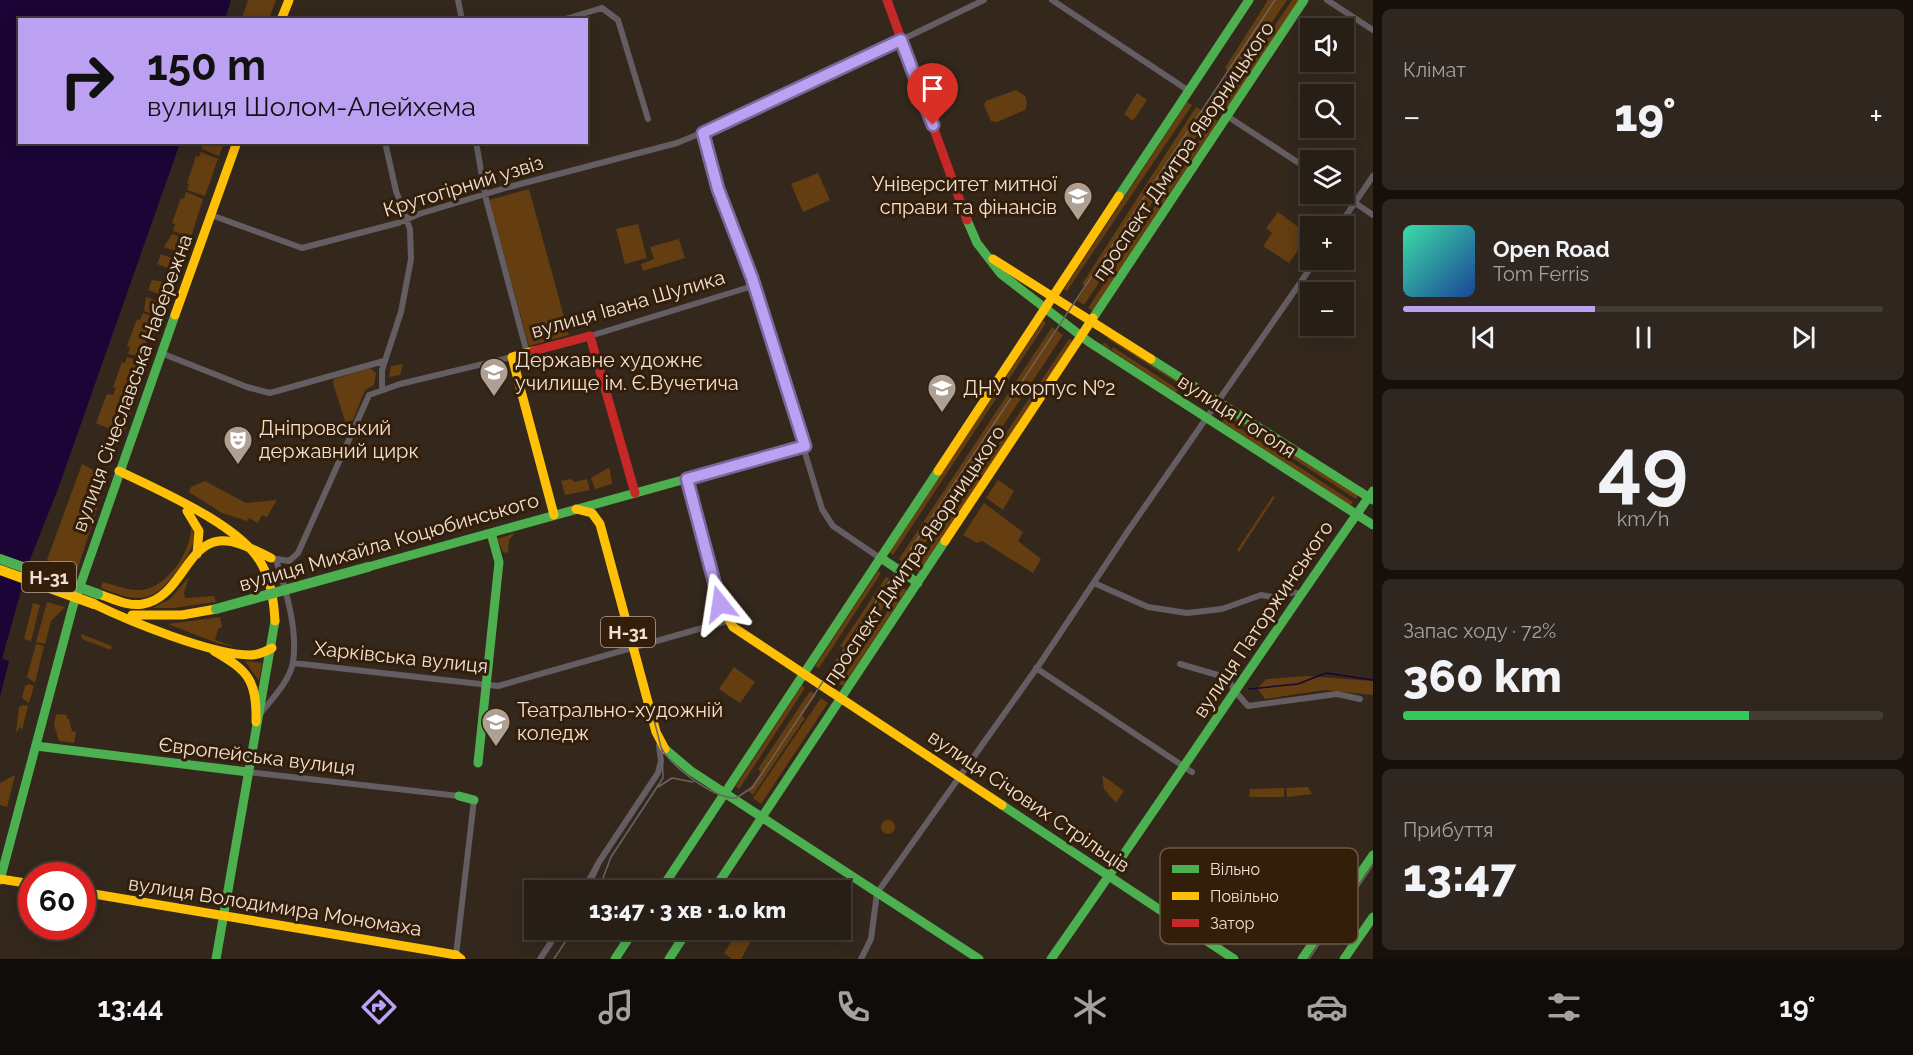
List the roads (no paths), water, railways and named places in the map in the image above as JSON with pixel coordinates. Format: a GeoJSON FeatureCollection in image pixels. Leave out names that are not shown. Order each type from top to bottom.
{"type":"FeatureCollection","features":[{"type":"Feature","properties":{"kind":"main road"},"geometry":{"type":"LineString","coordinates":[[283,18],[288,0]]}},
{"type":"Feature","properties":{"kind":"main road","name":"вулиця Гоголя"},"geometry":{"type":"LineString","coordinates":[[886,0],[968,224],[984,253],[1001,274],[1082,336],[1373,525]]}},
{"type":"Feature","properties":{"kind":"main road","name":"проспект Дмитра Яворницького"},"geometry":{"type":"LineString","coordinates":[[667,880],[1249,0]]}},
{"type":"Feature","properties":{"kind":"main road","name":"проспект Дмитра Яворницького"},"geometry":{"type":"LineString","coordinates":[[720,880],[1304,0]]}},
{"type":"Feature","properties":{"kind":"main road","name":"вулиця Січеславська Набережна"},"geometry":{"type":"LineString","coordinates":[[0,880],[73,606],[236,144]]}},
{"type":"Feature","properties":{"kind":"main road","name":"вулиця Гоголя"},"geometry":{"type":"LineString","coordinates":[[984,253],[1372,496]]}},
{"type":"Feature","properties":{"kind":"main road"},"geometry":{"type":"LineString","coordinates":[[590,336],[635,493]]}},
{"type":"Feature","properties":{"kind":"main road","name":"вулиця Івана Шулика"},"geometry":{"type":"LineString","coordinates":[[512,357],[590,336]]}},
{"type":"Feature","properties":{"kind":"main road"},"geometry":{"type":"LineString","coordinates":[[512,357],[554,515]]}},
{"type":"Feature","properties":{"kind":"main road"},"geometry":{"type":"LineString","coordinates":[[119,471],[181,504],[236,537],[249,549],[263,567],[275,621],[216,959]]}},
{"type":"Feature","properties":{"kind":"main road"},"geometry":{"type":"LineString","coordinates":[[687,479],[720,604],[728,621],[804,674]]}},
{"type":"Feature","properties":{"kind":"main road","name":"Н-31"},"geometry":{"type":"LineString","coordinates":[[573,509],[687,479]]}},
{"type":"Feature","properties":{"kind":"main road","name":"вулиця Паторжинського"},"geometry":{"type":"LineString","coordinates":[[1051,959],[1109,875],[1188,770],[1234,690],[1300,594],[1372,496]]}},
{"type":"Feature","properties":{"kind":"main road"},"geometry":{"type":"LineString","coordinates":[[600,524],[605,506],[616,499]]}},
{"type":"Feature","properties":{"kind":"main road"},"geometry":{"type":"LineString","coordinates":[[181,504],[198,526],[201,543],[195,559]]}},
{"type":"Feature","properties":{"kind":"main road"},"geometry":{"type":"LineString","coordinates":[[573,509],[592,513],[600,524]]}},
{"type":"Feature","properties":{"kind":"main road","name":"вулиця Михайла Коцюбинського"},"geometry":{"type":"LineString","coordinates":[[96,599],[131,614],[168,615],[216,609],[573,509]]}},
{"type":"Feature","properties":{"kind":"main road","name":"Н-31"},"geometry":{"type":"LineString","coordinates":[[600,524],[658,739],[680,762],[725,793]]}},
{"type":"Feature","properties":{"kind":"main road"},"geometry":{"type":"LineString","coordinates":[[478,763],[499,562],[491,533]]}},
{"type":"Feature","properties":{"kind":"main road"},"geometry":{"type":"LineString","coordinates":[[96,599],[138,604],[153,602],[171,589],[203,546],[219,541],[249,549],[273,559]]}},
{"type":"Feature","properties":{"kind":"main road"},"geometry":{"type":"LineString","coordinates":[[881,558],[918,584]]}},
{"type":"Feature","properties":{"kind":"main road","name":"Н-31"},"geometry":{"type":"LineString","coordinates":[[0,559],[96,599]]}},
{"type":"Feature","properties":{"kind":"main road"},"geometry":{"type":"LineString","coordinates":[[263,567],[264,562],[273,559]]}},
{"type":"Feature","properties":{"kind":"main road","name":"Н-31"},"geometry":{"type":"LineString","coordinates":[[0,570],[96,599]]}},
{"type":"Feature","properties":{"kind":"main road"},"geometry":{"type":"LineString","coordinates":[[96,599],[197,643],[236,663],[250,675],[256,692],[258,718]]}},
{"type":"Feature","properties":{"kind":"main road"},"geometry":{"type":"LineString","coordinates":[[197,643],[250,655],[272,648]]}},
{"type":"Feature","properties":{"kind":"main road","name":"вулиця Січових Стрільців"},"geometry":{"type":"LineString","coordinates":[[804,674],[1160,909]]}},
{"type":"Feature","properties":{"kind":"main road","name":"Європейська вулиця"},"geometry":{"type":"LineString","coordinates":[[36,746],[248,772]]}},
{"type":"Feature","properties":{"kind":"main road"},"geometry":{"type":"LineString","coordinates":[[725,793],[979,959]]}},
{"type":"Feature","properties":{"kind":"main road","name":"Європейська вулиця"},"geometry":{"type":"LineString","coordinates":[[459,796],[474,800]]}},
{"type":"Feature","properties":{"kind":"main road"},"geometry":{"type":"LineString","coordinates":[[1358,877],[1373,855]]}},
{"type":"Feature","properties":{"kind":"main road"},"geometry":{"type":"LineString","coordinates":[[0,880],[18,882]]}},
{"type":"Feature","properties":{"kind":"main road","name":"вулиця Володимира Мономаха"},"geometry":{"type":"LineString","coordinates":[[96,894],[459,957]]}},
{"type":"Feature","properties":{"kind":"main road"},"geometry":{"type":"LineString","coordinates":[[1358,939],[1373,917]]}},
{"type":"Feature","properties":{"kind":"main road"},"geometry":{"type":"LineString","coordinates":[[615,959],[627,940]]}},
{"type":"Feature","properties":{"kind":"main road"},"geometry":{"type":"LineString","coordinates":[[669,959],[681,940]]}},
{"type":"Feature","properties":{"kind":"main road","name":"вулиця Січових Стрільців"},"geometry":{"type":"LineString","coordinates":[[1212,944],[1234,959]]}},
{"type":"Feature","properties":{"kind":"main road"},"geometry":{"type":"LineString","coordinates":[[1302,959],[1312,944]]}},
{"type":"Feature","properties":{"kind":"main road"},"geometry":{"type":"LineString","coordinates":[[1344,959],[1354,944]]}},
{"type":"Feature","properties":{"kind":"street"},"geometry":{"type":"LineString","coordinates":[[458,0],[462,18]]}},
{"type":"Feature","properties":{"kind":"street"},"geometry":{"type":"LineString","coordinates":[[600,0],[602,8],[618,20],[648,119]]}},
{"type":"Feature","properties":{"kind":"street","name":"Крутогірний узвіз"},"geometry":{"type":"LineString","coordinates":[[211,215],[302,248],[407,220],[485,195],[659,149],[703,133],[984,0]]}},
{"type":"Feature","properties":{"kind":"street"},"geometry":{"type":"LineString","coordinates":[[1052,0],[1189,91]]}},
{"type":"Feature","properties":{"kind":"street"},"geometry":{"type":"LineString","coordinates":[[1327,0],[1373,30]]}},
{"type":"Feature","properties":{"kind":"street"},"geometry":{"type":"LineString","coordinates":[[569,18],[602,8]]}},
{"type":"Feature","properties":{"kind":"street"},"geometry":{"type":"LineString","coordinates":[[1227,116],[1300,164]]}},
{"type":"Feature","properties":{"kind":"street"},"geometry":{"type":"LineString","coordinates":[[703,133],[718,189],[753,286],[805,446],[822,509],[833,526],[881,558]]}},
{"type":"Feature","properties":{"kind":"street"},"geometry":{"type":"LineString","coordinates":[[382,390],[384,361],[401,312],[411,272],[411,239],[407,220],[402,214],[396,191],[386,144]]}},
{"type":"Feature","properties":{"kind":"street"},"geometry":{"type":"LineString","coordinates":[[476,144],[485,195],[527,353]]}},
{"type":"Feature","properties":{"kind":"street"},"geometry":{"type":"LineString","coordinates":[[1346,216],[1373,176]]}},
{"type":"Feature","properties":{"kind":"street"},"geometry":{"type":"LineString","coordinates":[[1355,203],[1373,215]]}},
{"type":"Feature","properties":{"kind":"street"},"geometry":{"type":"LineString","coordinates":[[861,959],[871,939],[877,892],[961,777],[1309,270]]}},
{"type":"Feature","properties":{"kind":"street","name":"вулиця Івана Шулика"},"geometry":{"type":"LineString","coordinates":[[590,336],[753,286]]}},
{"type":"Feature","properties":{"kind":"street"},"geometry":{"type":"LineString","coordinates":[[161,353],[247,387],[270,393],[384,361]]}},
{"type":"Feature","properties":{"kind":"street"},"geometry":{"type":"LineString","coordinates":[[258,718],[275,695],[293,663],[288,607],[273,559],[289,561],[298,553],[367,398],[382,390],[512,357]]}},
{"type":"Feature","properties":{"kind":"street"},"geometry":{"type":"LineString","coordinates":[[687,479],[805,446]]}},
{"type":"Feature","properties":{"kind":"street"},"geometry":{"type":"LineString","coordinates":[[1094,583],[1148,607],[1187,613],[1222,609],[1261,595],[1278,598],[1294,592],[1300,594]]}},
{"type":"Feature","properties":{"kind":"street","name":"Харківська вулиця"},"geometry":{"type":"LineString","coordinates":[[293,663],[498,686],[728,621]]}},
{"type":"Feature","properties":{"kind":"street"},"geometry":{"type":"LineString","coordinates":[[1180,664],[1228,678],[1234,690],[1248,706],[1338,694],[1360,699]]}},
{"type":"Feature","properties":{"kind":"street"},"geometry":{"type":"LineString","coordinates":[[1036,668],[1188,770]]}},
{"type":"Feature","properties":{"kind":"street"},"geometry":{"type":"LineString","coordinates":[[589,880],[658,773],[661,756],[658,739]]}},
{"type":"Feature","properties":{"kind":"street","name":"Європейська вулиця"},"geometry":{"type":"LineString","coordinates":[[248,772],[459,796]]}},
{"type":"Feature","properties":{"kind":"street"},"geometry":{"type":"LineString","coordinates":[[459,957],[474,800]]}},
{"type":"Feature","properties":{"kind":"street"},"geometry":{"type":"LineString","coordinates":[[540,959],[552,940]]}},
{"type":"Feature","properties":{"kind":"waterway"},"geometry":{"type":"LineString","coordinates":[[1249,689],[1298,684],[1326,673],[1373,680]]}},
{"type":"Feature","properties":{"kind":"tram line"},"geometry":{"type":"LineString","coordinates":[[660,745],[672,762],[682,771],[716,793],[736,798],[753,787],[1275,0]]}},
{"type":"Feature","properties":{"kind":"tram line"},"geometry":{"type":"LineString","coordinates":[[602,880],[611,857],[663,778],[662,751],[651,708]]}},
{"type":"Feature","properties":{"kind":"tram line"},"geometry":{"type":"LineString","coordinates":[[658,787],[672,778],[693,782]]}},
{"type":"Feature","properties":{"kind":"tram line"},"geometry":{"type":"LineString","coordinates":[[593,880],[600,865]]}},
{"type":"Feature","properties":{"kind":"tram line"},"geometry":{"type":"LineString","coordinates":[[1358,887],[1373,865]]}},
{"type":"Feature","properties":{"kind":"tram line"},"geometry":{"type":"LineString","coordinates":[[554,959],[566,940]]}},
{"type":"Feature","properties":{"kind":"tram line"},"geometry":{"type":"LineString","coordinates":[[1309,959],[1319,944]]}},
{"type":"Feature","properties":{"kind":"place","name":"Університет митної справи та фінансів"},"geometry":{"type":"Point","coordinates":[1078,222]}},
{"type":"Feature","properties":{"kind":"place","name":"Державне художнє училище ім. Є.Вучетича"},"geometry":{"type":"Point","coordinates":[494,398]}},
{"type":"Feature","properties":{"kind":"place","name":"ДНУ корпус №2"},"geometry":{"type":"Point","coordinates":[942,414]}},
{"type":"Feature","properties":{"kind":"place","name":"Дніпровський державний цирк"},"geometry":{"type":"Point","coordinates":[238,466]}},
{"type":"Feature","properties":{"kind":"place","name":"Театрально-художній коледж"},"geometry":{"type":"Point","coordinates":[496,748]}}]}
